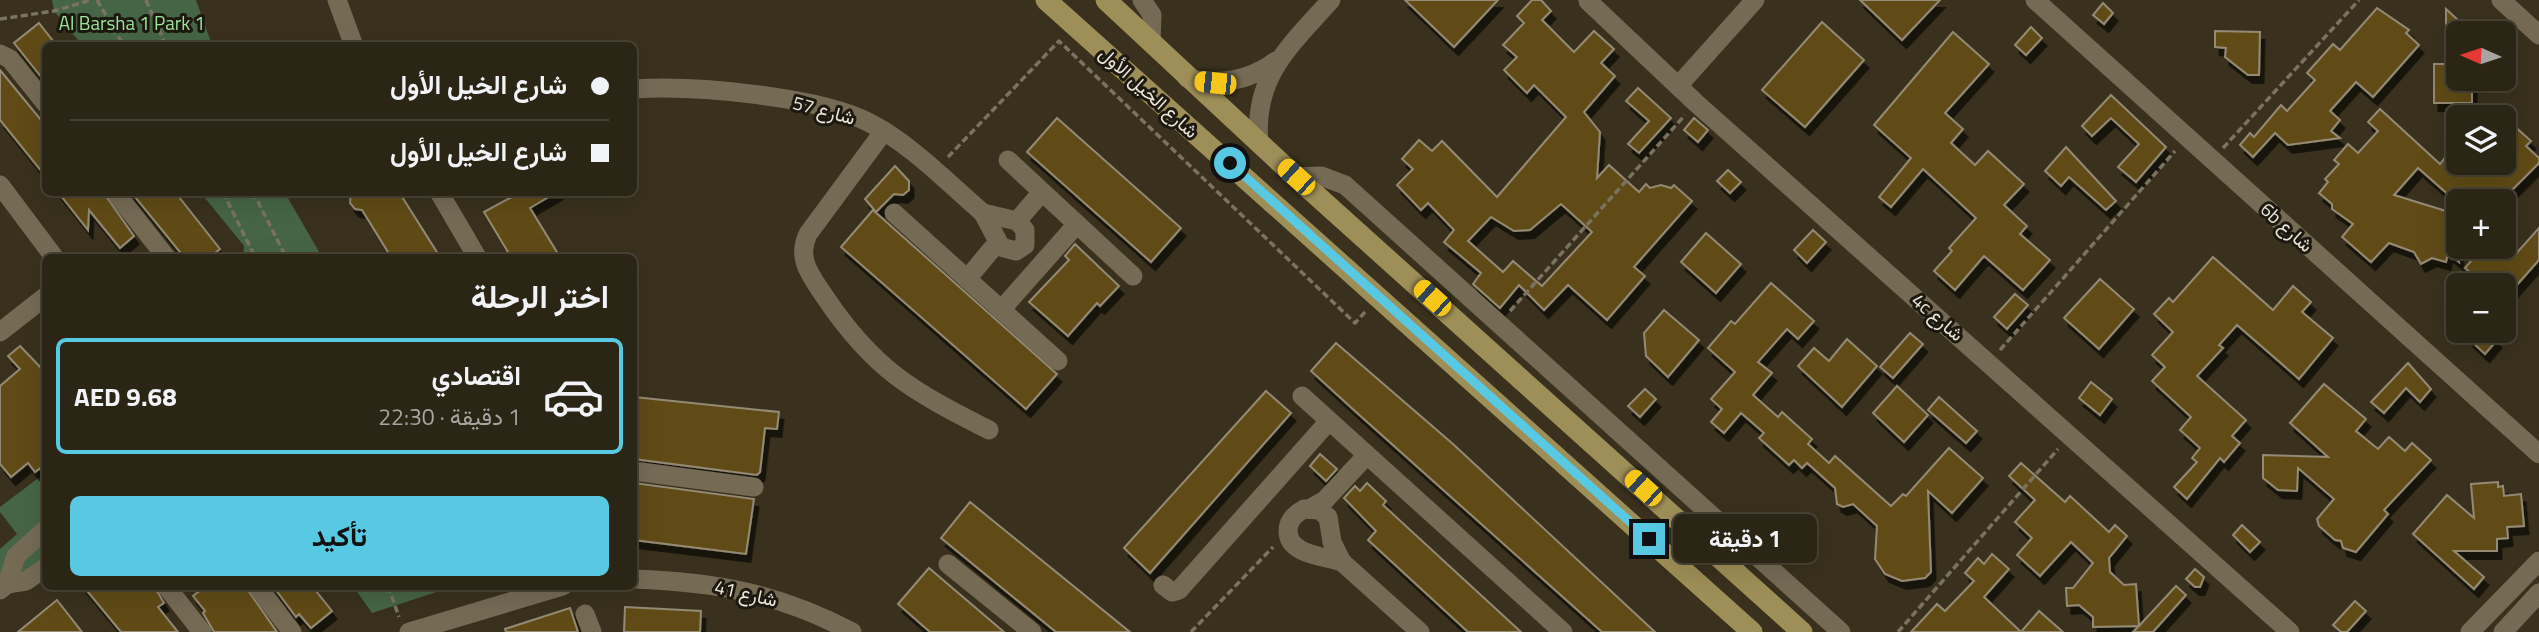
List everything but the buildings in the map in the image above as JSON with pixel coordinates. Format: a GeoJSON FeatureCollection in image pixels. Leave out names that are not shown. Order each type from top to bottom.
{"type":"FeatureCollection","features":[{"type":"Feature","properties":{"kind":"main road","name":"شارع الخيل الأول"},"geometry":{"type":"LineString","coordinates":[[1046,0],[1380,296],[1752,632]]}},
{"type":"Feature","properties":{"kind":"main road","name":"شارع الخيل الأول"},"geometry":{"type":"LineString","coordinates":[[1106,0],[1296,177],[1802,632]]}},
{"type":"Feature","properties":{"kind":"main road"},"geometry":{"type":"LineString","coordinates":[[1402,316],[1411,303],[1421,304],[1498,370],[1523,380]]}},
{"type":"Feature","properties":{"kind":"street"},"geometry":{"type":"LineString","coordinates":[[338,0],[353,42]]}},
{"type":"Feature","properties":{"kind":"street"},"geometry":{"type":"LineString","coordinates":[[1142,0],[1152,16],[1151,43]]}},
{"type":"Feature","properties":{"kind":"street"},"geometry":{"type":"LineString","coordinates":[[1187,78],[1229,82],[1256,74],[1279,58],[1331,0]]}},
{"type":"Feature","properties":{"kind":"street"},"geometry":{"type":"LineString","coordinates":[[1678,86],[1755,0]]}},
{"type":"Feature","properties":{"kind":"street","name":"6b شارع"},"geometry":{"type":"LineString","coordinates":[[2035,0],[2539,454]]}},
{"type":"Feature","properties":{"kind":"street"},"geometry":{"type":"LineString","coordinates":[[2501,0],[2539,35]]}},
{"type":"Feature","properties":{"kind":"street","name":"4c شارع"},"geometry":{"type":"LineString","coordinates":[[1588,1],[1696,103],[2290,632]]}},
{"type":"Feature","properties":{"kind":"street"},"geometry":{"type":"LineString","coordinates":[[0,54],[10,59],[42,99]]}},
{"type":"Feature","properties":{"kind":"street"},"geometry":{"type":"LineString","coordinates":[[1259,143],[1261,98],[1279,58]]}},
{"type":"Feature","properties":{"kind":"street","name":"شارع 57"},"geometry":{"type":"LineString","coordinates":[[637,89],[671,88],[807,102],[847,113],[884,131],[983,213]]}},
{"type":"Feature","properties":{"kind":"street"},"geometry":{"type":"LineString","coordinates":[[884,131],[808,234],[804,243],[804,264],[842,322],[873,360],[922,396],[989,430]]}},
{"type":"Feature","properties":{"kind":"street"},"geometry":{"type":"LineString","coordinates":[[1008,160],[1133,276]]}},
{"type":"Feature","properties":{"kind":"street"},"geometry":{"type":"LineString","coordinates":[[1296,177],[1321,176],[1345,185],[1841,632]]}},
{"type":"Feature","properties":{"kind":"street"},"geometry":{"type":"LineString","coordinates":[[0,185],[52,254]]}},
{"type":"Feature","properties":{"kind":"street"},"geometry":{"type":"LineString","coordinates":[[1017,221],[1042,192]]}},
{"type":"Feature","properties":{"kind":"street"},"geometry":{"type":"LineString","coordinates":[[118,196],[164,254]]}},
{"type":"Feature","properties":{"kind":"street"},"geometry":{"type":"LineString","coordinates":[[441,196],[475,254]]}},
{"type":"Feature","properties":{"kind":"street"},"geometry":{"type":"LineString","coordinates":[[983,213],[1017,221],[1026,230],[1025,245],[1011,251],[997,243],[983,213]]}},
{"type":"Feature","properties":{"kind":"street"},"geometry":{"type":"LineString","coordinates":[[894,214],[1058,361]]}},
{"type":"Feature","properties":{"kind":"street"},"geometry":{"type":"LineString","coordinates":[[1002,310],[1077,224]]}},
{"type":"Feature","properties":{"kind":"street"},"geometry":{"type":"LineString","coordinates":[[967,279],[997,243]]}},
{"type":"Feature","properties":{"kind":"street"},"geometry":{"type":"LineString","coordinates":[[0,332],[42,299]]}},
{"type":"Feature","properties":{"kind":"street"},"geometry":{"type":"LineString","coordinates":[[1302,396],[1563,632]]}},
{"type":"Feature","properties":{"kind":"street"},"geometry":{"type":"LineString","coordinates":[[1163,584],[1172,592],[1179,590],[1329,421]]}},
{"type":"Feature","properties":{"kind":"street"},"geometry":{"type":"LineString","coordinates":[[1342,562],[1296,548],[1288,529],[1295,515],[1325,500],[1371,459]]}},
{"type":"Feature","properties":{"kind":"street"},"geometry":{"type":"LineString","coordinates":[[1328,517],[1371,459]]}},
{"type":"Feature","properties":{"kind":"street"},"geometry":{"type":"LineString","coordinates":[[637,471],[754,487]]}},
{"type":"Feature","properties":{"kind":"street"},"geometry":{"type":"LineString","coordinates":[[1309,509],[1319,510],[1328,517],[1332,542],[1342,562],[1420,632]]}},
{"type":"Feature","properties":{"kind":"street"},"geometry":{"type":"LineString","coordinates":[[3,587],[16,556],[42,532]]}},
{"type":"Feature","properties":{"kind":"street"},"geometry":{"type":"LineString","coordinates":[[16,556],[36,553],[42,548]]}},
{"type":"Feature","properties":{"kind":"street"},"geometry":{"type":"LineString","coordinates":[[2470,632],[2539,561]]}},
{"type":"Feature","properties":{"kind":"street"},"geometry":{"type":"LineString","coordinates":[[948,564],[1022,629]]}},
{"type":"Feature","properties":{"kind":"street"},"geometry":{"type":"LineString","coordinates":[[3,587],[26,581],[42,570]]}},
{"type":"Feature","properties":{"kind":"street","name":"شارع 41"},"geometry":{"type":"LineString","coordinates":[[637,579],[686,581],[747,590],[804,609],[852,632]]}},
{"type":"Feature","properties":{"kind":"street"},"geometry":{"type":"LineString","coordinates":[[169,590],[202,632]]}},
{"type":"Feature","properties":{"kind":"street"},"geometry":{"type":"LineString","coordinates":[[260,590],[292,632]]}},
{"type":"Feature","properties":{"kind":"street"},"geometry":{"type":"LineString","coordinates":[[405,626],[548,590]]}},
{"type":"Feature","properties":{"kind":"street"},"geometry":{"type":"LineString","coordinates":[[2503,632],[2539,593]]}},
{"type":"Feature","properties":{"kind":"path"},"geometry":{"type":"LineString","coordinates":[[0,19],[54,11],[91,0]]}},
{"type":"Feature","properties":{"kind":"path"},"geometry":{"type":"LineString","coordinates":[[97,0],[122,42]]}},
{"type":"Feature","properties":{"kind":"path"},"geometry":{"type":"LineString","coordinates":[[146,0],[164,42]]}},
{"type":"Feature","properties":{"kind":"path"},"geometry":{"type":"LineString","coordinates":[[2213,160],[2359,0]]}},
{"type":"Feature","properties":{"kind":"path"},"geometry":{"type":"LineString","coordinates":[[934,172],[1059,41],[1355,323],[1380,296]]}},
{"type":"Feature","properties":{"kind":"path"},"geometry":{"type":"LineString","coordinates":[[1500,323],[1696,103]]}},
{"type":"Feature","properties":{"kind":"path"},"geometry":{"type":"LineString","coordinates":[[1989,362],[2187,137]]}},
{"type":"Feature","properties":{"kind":"path"},"geometry":{"type":"LineString","coordinates":[[225,196],[254,254]]}},
{"type":"Feature","properties":{"kind":"path"},"geometry":{"type":"LineString","coordinates":[[255,196],[284,254]]}},
{"type":"Feature","properties":{"kind":"path"},"geometry":{"type":"LineString","coordinates":[[1898,632],[2071,435]]}},
{"type":"Feature","properties":{"kind":"path"},"geometry":{"type":"LineString","coordinates":[[1191,632],[1288,529]]}},
{"type":"Feature","properties":{"kind":"path"},"geometry":{"type":"LineString","coordinates":[[390,590],[405,626]]}},
{"type":"Feature","properties":{"kind":"green space","name":"Al Barsha 1 Park 1"},"geometry":{"type":"Polygon","coordinates":[[[52,0],[196,0],[211,42],[80,42],[54,11],[52,0]]]}},
{"type":"Feature","properties":{"kind":"green space"},"geometry":{"type":"Polygon","coordinates":[[[203,196],[287,196],[320,254],[243,254],[244,246],[203,196]]]}},
{"type":"Feature","properties":{"kind":"green space"},"geometry":{"type":"Polygon","coordinates":[[[42,475],[42,568],[12,591],[0,576],[0,549],[17,534],[0,512],[0,507],[42,475]]]}},
{"type":"Feature","properties":{"kind":"green space"},"geometry":{"type":"Polygon","coordinates":[[[356,590],[443,590],[372,613],[356,590]]]}},
{"type":"Feature","properties":{"kind":"route"},"geometry":{"type":"LineString","coordinates":[[1230,163],[1649,539]]}}]}
